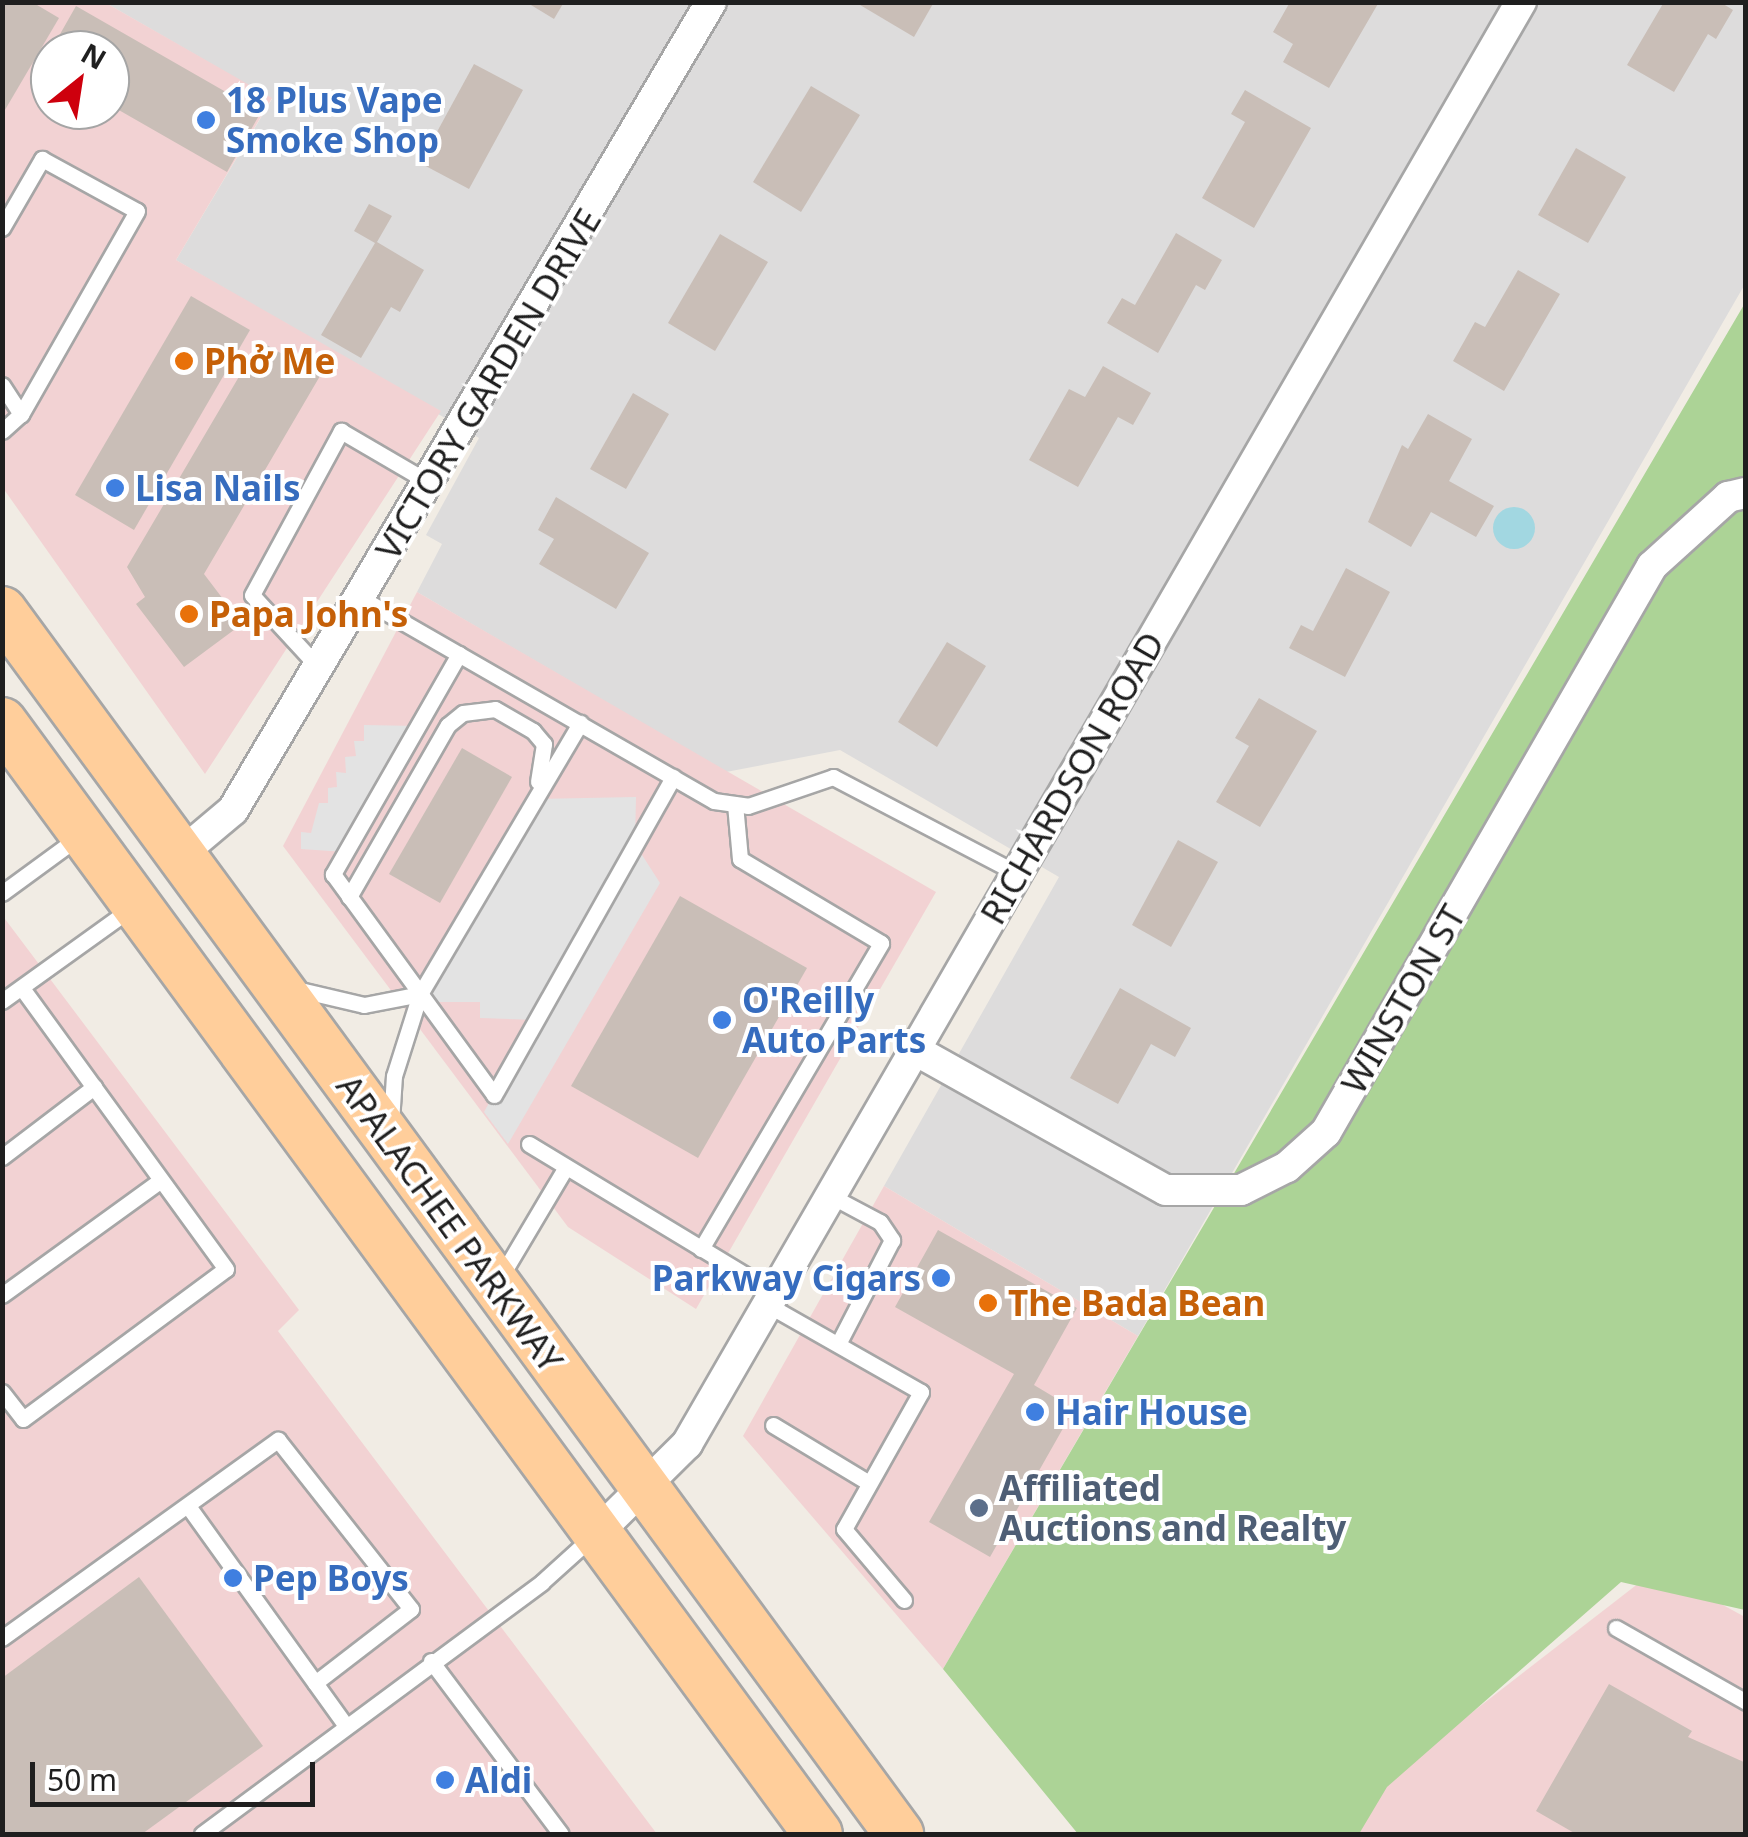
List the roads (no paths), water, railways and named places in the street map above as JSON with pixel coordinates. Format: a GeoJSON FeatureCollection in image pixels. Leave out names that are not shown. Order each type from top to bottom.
{"type":"FeatureCollection","features":[{"type":"Feature","properties":{"kind":"main road","name":"APALACHEE PARKWAY"},"geometry":{"type":"LineString","coordinates":[[2,610],[899,1834]]}},
{"type":"Feature","properties":{"kind":"main road","name":"APALACHEE PARKWAY"},"geometry":{"type":"LineString","coordinates":[[2,722],[818,1834]]}},
{"type":"Feature","properties":{"kind":"main road"},"geometry":{"type":"LineString","coordinates":[[84,833],[138,857],[183,852]]}},
{"type":"Feature","properties":{"kind":"street","name":"VICTORY GARDEN DRIVE"},"geometry":{"type":"LineString","coordinates":[[183,852],[234,810],[711,2]]}},
{"type":"Feature","properties":{"kind":"street","name":"RICHARDSON ROAD"},"geometry":{"type":"LineString","coordinates":[[597,1533],[687,1444],[1521,2]]}},
{"type":"Feature","properties":{"kind":"street","name":"WINSTON ST"},"geometry":{"type":"LineString","coordinates":[[916,1050],[1166,1190],[1241,1190],[1287,1167],[1326,1132],[1652,566],[1728,497],[1746,493]]}},
{"type":"Feature","properties":{"kind":"lane"},"geometry":{"type":"LineString","coordinates":[[2,228],[42,159],[137,211],[21,414],[2,432]]}},
{"type":"Feature","properties":{"kind":"lane"},"geometry":{"type":"LineString","coordinates":[[2,385],[21,414]]}},
{"type":"Feature","properties":{"kind":"lane"},"geometry":{"type":"LineString","coordinates":[[320,669],[252,595],[341,431],[430,483]]}},
{"type":"Feature","properties":{"kind":"lane"},"geometry":{"type":"LineString","coordinates":[[361,598],[714,801],[736,804],[833,777],[1018,873]]}},
{"type":"Feature","properties":{"kind":"lane"},"geometry":{"type":"LineString","coordinates":[[459,654],[332,874],[494,1095],[673,777]]}},
{"type":"Feature","properties":{"kind":"lane"},"geometry":{"type":"LineString","coordinates":[[349,896],[448,725],[462,713],[495,710],[544,744],[532,805]]}},
{"type":"Feature","properties":{"kind":"lane"},"geometry":{"type":"LineString","coordinates":[[390,1142],[394,1076],[420,994],[580,724]]}},
{"type":"Feature","properties":{"kind":"lane"},"geometry":{"type":"LineString","coordinates":[[702,1249],[881,943],[740,860],[736,804]]}},
{"type":"Feature","properties":{"kind":"lane"},"geometry":{"type":"LineString","coordinates":[[2,893],[84,833]]}},
{"type":"Feature","properties":{"kind":"lane"},"geometry":{"type":"LineString","coordinates":[[2,1001],[137,905]]}},
{"type":"Feature","properties":{"kind":"lane"},"geometry":{"type":"LineString","coordinates":[[274,981],[320,998],[364,1004],[420,994]]}},
{"type":"Feature","properties":{"kind":"lane"},"geometry":{"type":"LineString","coordinates":[[2,1392],[23,1419],[226,1269],[22,988]]}},
{"type":"Feature","properties":{"kind":"lane"},"geometry":{"type":"LineString","coordinates":[[2,1156],[94,1087]]}},
{"type":"Feature","properties":{"kind":"lane"},"geometry":{"type":"LineString","coordinates":[[529,1144],[702,1249],[838,1344],[921,1392],[844,1529],[904,1600]]}},
{"type":"Feature","properties":{"kind":"lane"},"geometry":{"type":"LineString","coordinates":[[495,1286],[566,1167]]}},
{"type":"Feature","properties":{"kind":"lane"},"geometry":{"type":"LineString","coordinates":[[2,1295],[161,1180]]}},
{"type":"Feature","properties":{"kind":"lane"},"geometry":{"type":"LineString","coordinates":[[831,1196],[880,1222],[892,1240],[838,1344]]}},
{"type":"Feature","properties":{"kind":"lane"},"geometry":{"type":"LineString","coordinates":[[773,1425],[869,1484]]}},
{"type":"Feature","properties":{"kind":"lane"},"geometry":{"type":"LineString","coordinates":[[2,1638],[278,1440],[412,1609],[315,1683]]}},
{"type":"Feature","properties":{"kind":"lane"},"geometry":{"type":"LineString","coordinates":[[188,1506],[346,1726]]}},
{"type":"Feature","properties":{"kind":"lane"},"geometry":{"type":"LineString","coordinates":[[202,1834],[542,1582],[597,1533]]}},
{"type":"Feature","properties":{"kind":"lane"},"geometry":{"type":"LineString","coordinates":[[1616,1628],[1746,1702]]}},
{"type":"Feature","properties":{"kind":"lane"},"geometry":{"type":"LineString","coordinates":[[431,1662],[561,1834]]}},
{"type":"Feature","properties":{"kind":"water"},"geometry":{"type":"Polygon","coordinates":[[[1514,507],[1529,513],[1535,528],[1529,543],[1514,549],[1499,543],[1493,528],[1499,513],[1514,507]]]}},
{"type":"Feature","properties":{"kind":"place","name":"18 Plus Vape Smoke Shop"},"geometry":{"type":"Point","coordinates":[206,120]}},
{"type":"Feature","properties":{"kind":"place","name":"Phở Me"},"geometry":{"type":"Point","coordinates":[184,361]}},
{"type":"Feature","properties":{"kind":"place","name":"Lisa Nails"},"geometry":{"type":"Point","coordinates":[115,488]}},
{"type":"Feature","properties":{"kind":"place","name":"Papa John's"},"geometry":{"type":"Point","coordinates":[189,614]}},
{"type":"Feature","properties":{"kind":"place","name":"O'Reilly Auto Parts"},"geometry":{"type":"Point","coordinates":[722,1020]}},
{"type":"Feature","properties":{"kind":"place","name":"Parkway Cigars"},"geometry":{"type":"Point","coordinates":[941,1278]}},
{"type":"Feature","properties":{"kind":"place","name":"The Bada Bean"},"geometry":{"type":"Point","coordinates":[988,1303]}},
{"type":"Feature","properties":{"kind":"place","name":"Hair House"},"geometry":{"type":"Point","coordinates":[1035,1412]}},
{"type":"Feature","properties":{"kind":"place","name":"Affiliated Auctions and Realty"},"geometry":{"type":"Point","coordinates":[979,1508]}},
{"type":"Feature","properties":{"kind":"place","name":"Pep Boys"},"geometry":{"type":"Point","coordinates":[233,1578]}},
{"type":"Feature","properties":{"kind":"place","name":"Aldi"},"geometry":{"type":"Point","coordinates":[445,1780]}}]}
